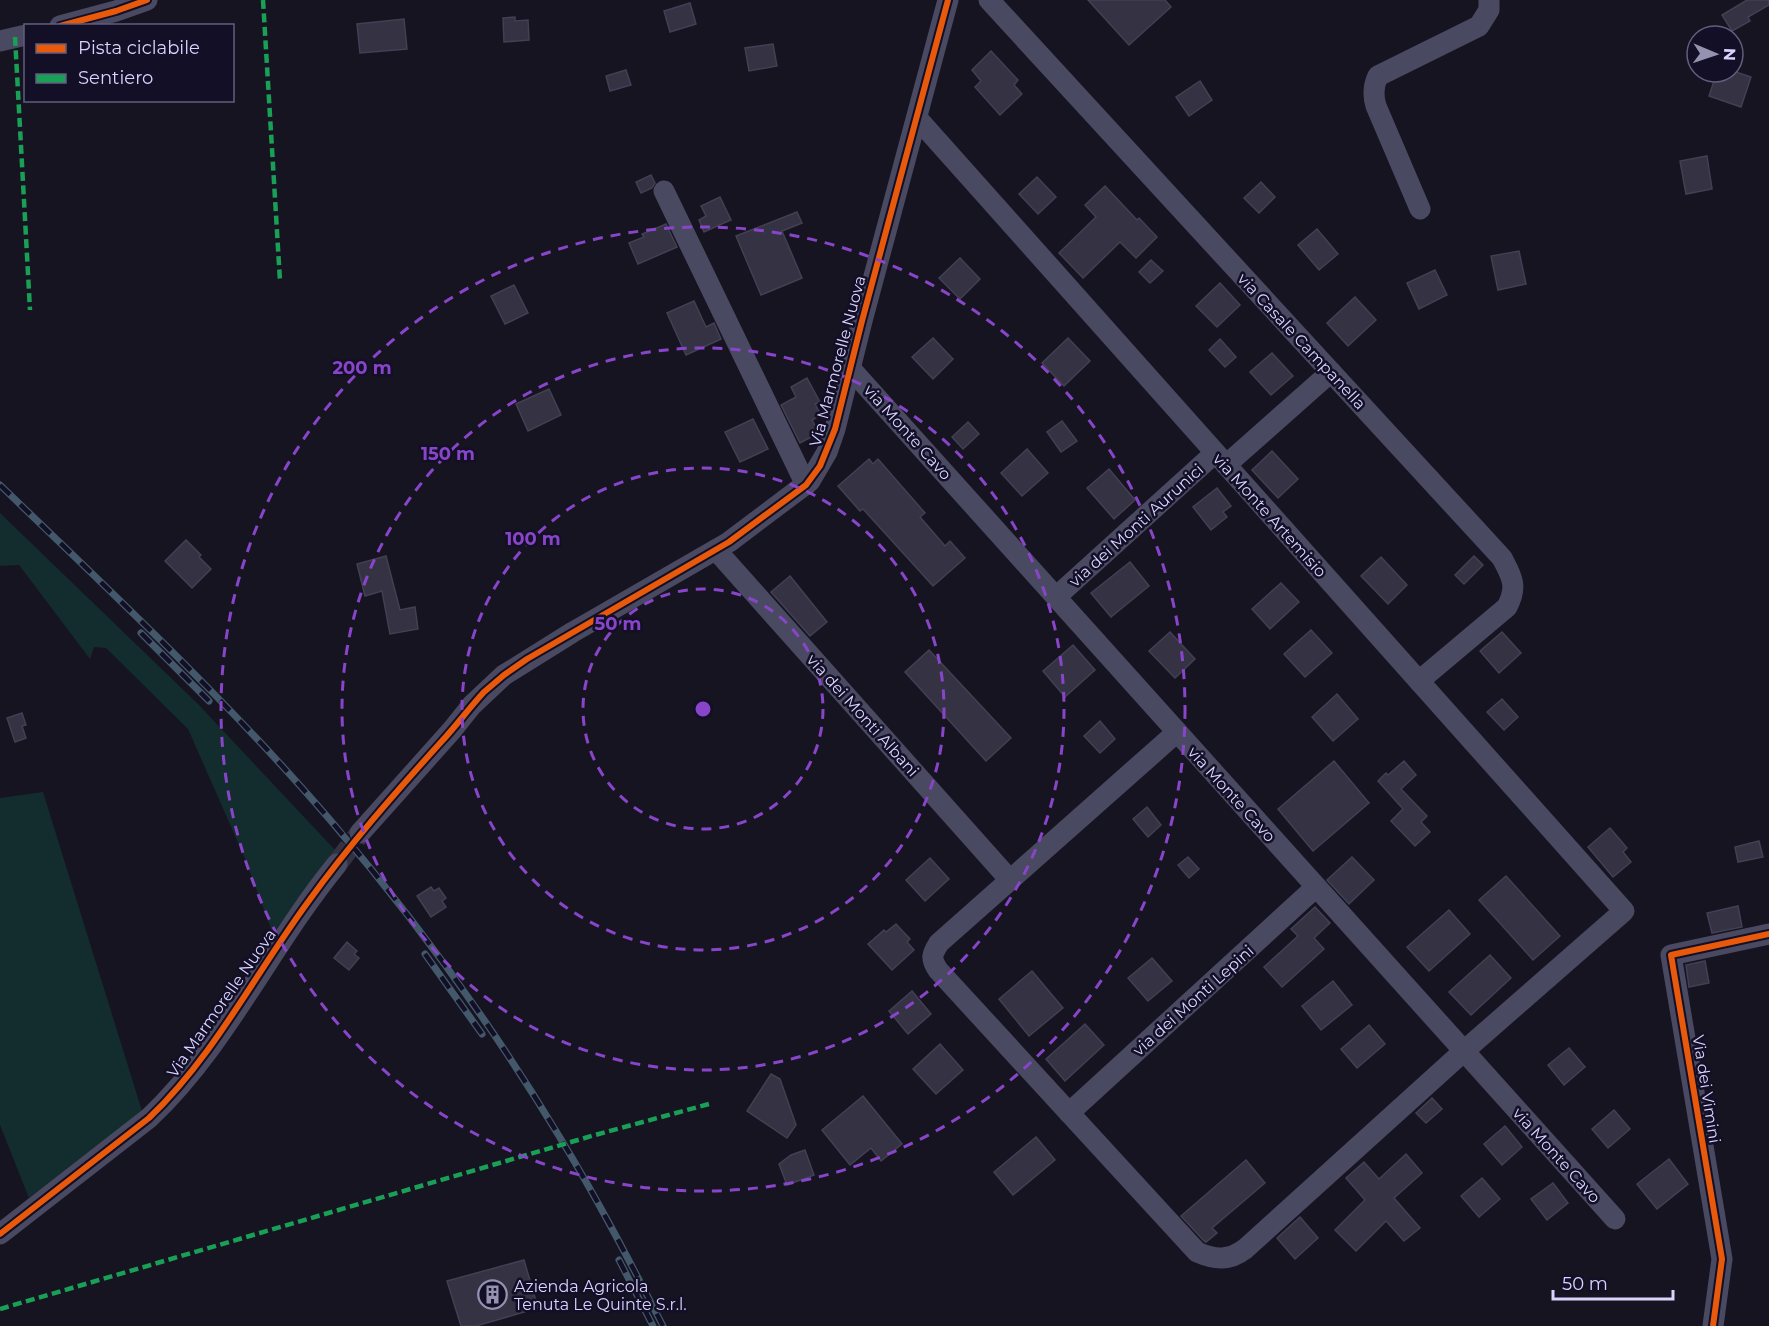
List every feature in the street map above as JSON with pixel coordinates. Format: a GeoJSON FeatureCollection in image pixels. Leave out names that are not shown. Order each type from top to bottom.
{"type":"FeatureCollection","features":[{"type":"Feature","properties":{"kind":"street"},"geometry":{"type":"LineString","coordinates":[[67,24],[147,0]]}},
{"type":"Feature","properties":{"kind":"street","name":"Via Marmorelle Nuova"},"geometry":{"type":"LineString","coordinates":[[360,833],[472,705],[504,675],[716,550],[806,485],[820,466],[835,429],[948,0]]}},
{"type":"Feature","properties":{"kind":"street","name":"via Casale Campanella"},"geometry":{"type":"LineString","coordinates":[[989,0],[1502,558],[1512,579],[1514,594],[1507,606],[1419,681]]}},
{"type":"Feature","properties":{"kind":"street"},"geometry":{"type":"LineString","coordinates":[[1420,209],[1376,106],[1375,82],[1378,76],[1479,26],[1489,10],[1489,0]]}},
{"type":"Feature","properties":{"kind":"street"},"geometry":{"type":"LineString","coordinates":[[0,40],[24,35]]}},
{"type":"Feature","properties":{"kind":"street","name":"via Monte Artemisio"},"geometry":{"type":"LineString","coordinates":[[917,118],[1624,911],[1464,1052]]}},
{"type":"Feature","properties":{"kind":"street"},"geometry":{"type":"LineString","coordinates":[[664,191],[806,485]]}},
{"type":"Feature","properties":{"kind":"street","name":"via Monte Cavo"},"geometry":{"type":"LineString","coordinates":[[850,368],[1614,1219]]}},
{"type":"Feature","properties":{"kind":"street","name":"via dei Monti Aurunici"},"geometry":{"type":"LineString","coordinates":[[1056,597],[1221,459],[1331,372]]}},
{"type":"Feature","properties":{"kind":"street","name":"via dei Monti Albani"},"geometry":{"type":"LineString","coordinates":[[716,550],[1010,880]]}},
{"type":"Feature","properties":{"kind":"street"},"geometry":{"type":"LineString","coordinates":[[1177,732],[939,943],[932,953],[932,960],[938,970],[1197,1252],[1210,1257],[1236,1256],[1464,1052]]}},
{"type":"Feature","properties":{"kind":"street","name":"Via Marmorelle Nuova"},"geometry":{"type":"LineString","coordinates":[[0,1234],[149,1118],[170,1098],[208,1051],[282,939],[337,864]]}},
{"type":"Feature","properties":{"kind":"street","name":"via dei Monti Lepini"},"geometry":{"type":"LineString","coordinates":[[1069,1113],[1317,887]]}},
{"type":"Feature","properties":{"kind":"street","name":"Via dei Vimini"},"geometry":{"type":"LineString","coordinates":[[1713,1326],[1722,1259],[1671,955],[1769,934]]}},
{"type":"Feature","properties":{"kind":"green space"},"geometry":{"type":"Polygon","coordinates":[[[0,513],[198,704],[337,852],[304,890],[273,934],[244,856],[188,729],[106,648],[94,647],[90,659],[19,565],[0,566],[0,513]]]}},
{"type":"Feature","properties":{"kind":"green space"},"geometry":{"type":"Polygon","coordinates":[[[43,792],[142,1111],[29,1198],[0,1125],[0,798],[43,792]]]}},
{"type":"Feature","properties":{"kind":"building"},"geometry":{"type":"Polygon","coordinates":[[[1088,0],[1165,0],[1171,7],[1129,45],[1088,0]]]}},
{"type":"Feature","properties":{"kind":"building"},"geometry":{"type":"Polygon","coordinates":[[[1747,0],[1769,0],[1769,5],[1748,17],[1750,21],[1745,24],[1728,24],[1722,15],[1747,0]]]}},
{"type":"Feature","properties":{"kind":"building"},"geometry":{"type":"Polygon","coordinates":[[[690,3],[696,24],[670,32],[664,11],[690,3]]]}},
{"type":"Feature","properties":{"kind":"building"},"geometry":{"type":"Polygon","coordinates":[[[515,17],[515,21],[528,20],[529,40],[504,42],[503,18],[515,17]]]}},
{"type":"Feature","properties":{"kind":"building"},"geometry":{"type":"Polygon","coordinates":[[[404,19],[407,49],[360,53],[357,24],[404,19]]]}},
{"type":"Feature","properties":{"kind":"building"},"geometry":{"type":"Polygon","coordinates":[[[773,44],[777,66],[749,71],[745,48],[773,44]]]}},
{"type":"Feature","properties":{"kind":"building"},"geometry":{"type":"Polygon","coordinates":[[[991,51],[1018,80],[1014,85],[1022,94],[1000,115],[975,87],[981,81],[972,70],[991,51]]]}},
{"type":"Feature","properties":{"kind":"building"},"geometry":{"type":"Polygon","coordinates":[[[626,70],[631,85],[610,91],[606,76],[626,70]]]}},
{"type":"Feature","properties":{"kind":"building"},"geometry":{"type":"Polygon","coordinates":[[[1745,75],[1751,77],[1741,107],[1709,96],[1713,84],[1745,84],[1745,75]]]}},
{"type":"Feature","properties":{"kind":"building"},"geometry":{"type":"Polygon","coordinates":[[[1200,81],[1212,100],[1189,116],[1176,97],[1200,81]]]}},
{"type":"Feature","properties":{"kind":"building"},"geometry":{"type":"Polygon","coordinates":[[[1707,156],[1712,189],[1686,194],[1680,161],[1707,156]]]}},
{"type":"Feature","properties":{"kind":"building"},"geometry":{"type":"Polygon","coordinates":[[[651,175],[655,183],[652,188],[641,193],[636,182],[651,175]]]}},
{"type":"Feature","properties":{"kind":"building"},"geometry":{"type":"Polygon","coordinates":[[[1037,177],[1056,197],[1038,214],[1019,194],[1037,177]]]}},
{"type":"Feature","properties":{"kind":"building"},"geometry":{"type":"Polygon","coordinates":[[[1261,182],[1275,197],[1259,213],[1244,198],[1261,182]]]}},
{"type":"Feature","properties":{"kind":"building"},"geometry":{"type":"Polygon","coordinates":[[[1105,186],[1137,220],[1139,218],[1157,237],[1136,258],[1120,242],[1083,278],[1059,253],[1096,217],[1085,205],[1105,186]]]}},
{"type":"Feature","properties":{"kind":"building"},"geometry":{"type":"Polygon","coordinates":[[[720,197],[731,220],[704,232],[699,220],[706,216],[701,206],[720,197]]]}},
{"type":"Feature","properties":{"kind":"building"},"geometry":{"type":"Polygon","coordinates":[[[797,212],[802,223],[782,231],[802,278],[761,295],[736,236],[797,212]]]}},
{"type":"Feature","properties":{"kind":"building"},"geometry":{"type":"Polygon","coordinates":[[[666,224],[677,247],[638,264],[629,243],[644,237],[642,234],[666,224]]]}},
{"type":"Feature","properties":{"kind":"building"},"geometry":{"type":"Polygon","coordinates":[[[1317,229],[1338,254],[1319,270],[1298,245],[1317,229]]]}},
{"type":"Feature","properties":{"kind":"building"},"geometry":{"type":"Polygon","coordinates":[[[1519,251],[1526,284],[1498,290],[1491,256],[1519,251]]]}},
{"type":"Feature","properties":{"kind":"building"},"geometry":{"type":"Polygon","coordinates":[[[960,258],[980,279],[960,299],[939,278],[960,258]]]}},
{"type":"Feature","properties":{"kind":"building"},"geometry":{"type":"Polygon","coordinates":[[[1151,260],[1163,271],[1150,283],[1139,272],[1151,260]]]}},
{"type":"Feature","properties":{"kind":"building"},"geometry":{"type":"Polygon","coordinates":[[[1435,270],[1447,295],[1419,309],[1407,283],[1435,270]]]}},
{"type":"Feature","properties":{"kind":"building"},"geometry":{"type":"Polygon","coordinates":[[[1220,283],[1240,305],[1217,327],[1196,306],[1220,283]]]}},
{"type":"Feature","properties":{"kind":"building"},"geometry":{"type":"Polygon","coordinates":[[[514,285],[528,313],[505,324],[491,296],[514,285]]]}},
{"type":"Feature","properties":{"kind":"building"},"geometry":{"type":"Polygon","coordinates":[[[1355,297],[1376,320],[1348,346],[1327,323],[1355,297]]]}},
{"type":"Feature","properties":{"kind":"building"},"geometry":{"type":"Polygon","coordinates":[[[694,301],[706,327],[714,323],[721,339],[686,355],[667,313],[694,301]]]}},
{"type":"Feature","properties":{"kind":"building"},"geometry":{"type":"Polygon","coordinates":[[[933,338],[953,359],[933,379],[912,357],[933,338]]]}},
{"type":"Feature","properties":{"kind":"building"},"geometry":{"type":"Polygon","coordinates":[[[1068,338],[1090,361],[1064,386],[1042,363],[1068,338]]]}},
{"type":"Feature","properties":{"kind":"building"},"geometry":{"type":"Polygon","coordinates":[[[1220,339],[1236,357],[1225,367],[1209,350],[1220,339]]]}},
{"type":"Feature","properties":{"kind":"building"},"geometry":{"type":"Polygon","coordinates":[[[1272,353],[1293,376],[1271,395],[1250,372],[1272,353]]]}},
{"type":"Feature","properties":{"kind":"building"},"geometry":{"type":"Polygon","coordinates":[[[807,378],[820,402],[815,404],[821,415],[812,420],[819,433],[800,443],[781,405],[796,397],[791,387],[807,378]]]}},
{"type":"Feature","properties":{"kind":"building"},"geometry":{"type":"Polygon","coordinates":[[[549,389],[561,415],[528,431],[516,404],[549,389]]]}},
{"type":"Feature","properties":{"kind":"building"},"geometry":{"type":"Polygon","coordinates":[[[753,419],[768,449],[740,462],[725,432],[753,419]]]}},
{"type":"Feature","properties":{"kind":"building"},"geometry":{"type":"Polygon","coordinates":[[[1062,421],[1077,441],[1061,452],[1047,432],[1062,421]]]}},
{"type":"Feature","properties":{"kind":"building"},"geometry":{"type":"Polygon","coordinates":[[[968,422],[979,434],[963,449],[952,437],[968,422]]]}},
{"type":"Feature","properties":{"kind":"building"},"geometry":{"type":"Polygon","coordinates":[[[1027,449],[1048,473],[1022,496],[1001,473],[1027,449]]]}},
{"type":"Feature","properties":{"kind":"building"},"geometry":{"type":"Polygon","coordinates":[[[1272,451],[1298,479],[1278,498],[1252,470],[1272,451]]]}},
{"type":"Feature","properties":{"kind":"building"},"geometry":{"type":"Polygon","coordinates":[[[869,459],[873,464],[878,459],[925,513],[920,517],[945,546],[950,541],[965,558],[933,586],[863,509],[860,511],[838,486],[869,459]]]}},
{"type":"Feature","properties":{"kind":"building"},"geometry":{"type":"Polygon","coordinates":[[[1109,469],[1135,500],[1114,519],[1087,488],[1109,469]]]}},
{"type":"Feature","properties":{"kind":"building"},"geometry":{"type":"Polygon","coordinates":[[[1217,488],[1231,506],[1223,512],[1227,517],[1211,530],[1193,507],[1217,488]]]}},
{"type":"Feature","properties":{"kind":"building"},"geometry":{"type":"Polygon","coordinates":[[[186,540],[211,569],[192,588],[165,561],[186,540]]]}},
{"type":"Feature","properties":{"kind":"building"},"geometry":{"type":"Polygon","coordinates":[[[386,556],[400,610],[415,607],[418,629],[390,634],[382,591],[365,596],[357,564],[386,556]]]}},
{"type":"Feature","properties":{"kind":"building"},"geometry":{"type":"Polygon","coordinates":[[[1474,556],[1483,565],[1464,584],[1455,575],[1474,556]]]}},
{"type":"Feature","properties":{"kind":"building"},"geometry":{"type":"Polygon","coordinates":[[[1381,557],[1407,585],[1388,604],[1361,576],[1381,557]]]}},
{"type":"Feature","properties":{"kind":"building"},"geometry":{"type":"Polygon","coordinates":[[[1130,562],[1149,586],[1111,617],[1091,593],[1130,562]]]}},
{"type":"Feature","properties":{"kind":"building"},"geometry":{"type":"Polygon","coordinates":[[[790,576],[827,622],[810,636],[771,592],[790,576]]]}},
{"type":"Feature","properties":{"kind":"building"},"geometry":{"type":"Polygon","coordinates":[[[1281,583],[1299,602],[1270,629],[1252,609],[1281,583]]]}},
{"type":"Feature","properties":{"kind":"building"},"geometry":{"type":"Polygon","coordinates":[[[1311,630],[1332,653],[1305,677],[1284,654],[1311,630]]]}},
{"type":"Feature","properties":{"kind":"building"},"geometry":{"type":"Polygon","coordinates":[[[1170,632],[1195,659],[1175,678],[1149,651],[1170,632]]]}},
{"type":"Feature","properties":{"kind":"building"},"geometry":{"type":"Polygon","coordinates":[[[1502,632],[1521,653],[1499,673],[1480,651],[1502,632]]]}},
{"type":"Feature","properties":{"kind":"building"},"geometry":{"type":"Polygon","coordinates":[[[1073,645],[1095,670],[1065,697],[1043,671],[1073,645]]]}},
{"type":"Feature","properties":{"kind":"building"},"geometry":{"type":"Polygon","coordinates":[[[929,650],[1011,738],[986,761],[905,672],[929,650]]]}},
{"type":"Feature","properties":{"kind":"building"},"geometry":{"type":"Polygon","coordinates":[[[1337,694],[1358,719],[1333,741],[1312,717],[1337,694]]]}},
{"type":"Feature","properties":{"kind":"building"},"geometry":{"type":"Polygon","coordinates":[[[1502,699],[1518,717],[1504,730],[1487,712],[1502,699]]]}},
{"type":"Feature","properties":{"kind":"building"},"geometry":{"type":"Polygon","coordinates":[[[22,713],[26,725],[22,726],[26,738],[15,742],[7,718],[22,713]]]}},
{"type":"Feature","properties":{"kind":"building"},"geometry":{"type":"Polygon","coordinates":[[[1100,721],[1115,739],[1100,753],[1084,736],[1100,721]]]}},
{"type":"Feature","properties":{"kind":"building"},"geometry":{"type":"Polygon","coordinates":[[[1334,761],[1369,803],[1313,851],[1278,809],[1334,761]]]}},
{"type":"Feature","properties":{"kind":"building"},"geometry":{"type":"Polygon","coordinates":[[[1404,761],[1416,775],[1401,789],[1427,816],[1421,822],[1430,832],[1415,846],[1391,821],[1403,809],[1378,781],[1404,761]]]}},
{"type":"Feature","properties":{"kind":"building"},"geometry":{"type":"Polygon","coordinates":[[[1147,807],[1161,825],[1148,837],[1133,819],[1147,807]]]}},
{"type":"Feature","properties":{"kind":"building"},"geometry":{"type":"Polygon","coordinates":[[[1610,828],[1627,848],[1623,852],[1631,862],[1613,877],[1588,847],[1610,828]]]}},
{"type":"Feature","properties":{"kind":"building"},"geometry":{"type":"Polygon","coordinates":[[[1759,841],[1763,857],[1738,862],[1735,847],[1759,841]]]}},
{"type":"Feature","properties":{"kind":"building"},"geometry":{"type":"Polygon","coordinates":[[[1188,857],[1199,869],[1189,878],[1178,865],[1188,857]]]}},
{"type":"Feature","properties":{"kind":"building"},"geometry":{"type":"Polygon","coordinates":[[[1352,857],[1374,880],[1349,904],[1327,880],[1352,857]]]}},
{"type":"Feature","properties":{"kind":"building"},"geometry":{"type":"Polygon","coordinates":[[[930,858],[949,879],[925,901],[906,880],[930,858]]]}},
{"type":"Feature","properties":{"kind":"building"},"geometry":{"type":"Polygon","coordinates":[[[1506,876],[1560,936],[1533,960],[1479,900],[1506,876]]]}},
{"type":"Feature","properties":{"kind":"building"},"geometry":{"type":"Polygon","coordinates":[[[431,887],[434,891],[439,888],[446,898],[442,901],[446,907],[431,917],[417,896],[431,887]]]}},
{"type":"Feature","properties":{"kind":"building"},"geometry":{"type":"Polygon","coordinates":[[[1738,906],[1742,927],[1712,933],[1707,913],[1738,906]]]}},
{"type":"Feature","properties":{"kind":"building"},"geometry":{"type":"Polygon","coordinates":[[[1315,907],[1330,923],[1314,938],[1324,949],[1282,987],[1264,967],[1298,936],[1291,929],[1315,907]]]}},
{"type":"Feature","properties":{"kind":"building"},"geometry":{"type":"Polygon","coordinates":[[[1449,910],[1470,934],[1429,971],[1407,947],[1449,910]]]}},
{"type":"Feature","properties":{"kind":"building"},"geometry":{"type":"Polygon","coordinates":[[[896,924],[910,939],[907,942],[914,950],[892,970],[868,944],[884,930],[886,932],[896,924]]]}},
{"type":"Feature","properties":{"kind":"building"},"geometry":{"type":"Polygon","coordinates":[[[347,942],[357,951],[354,954],[359,958],[349,970],[334,958],[347,942]]]}},
{"type":"Feature","properties":{"kind":"building"},"geometry":{"type":"Polygon","coordinates":[[[1490,955],[1511,978],[1471,1015],[1449,992],[1490,955]]]}},
{"type":"Feature","properties":{"kind":"building"},"geometry":{"type":"Polygon","coordinates":[[[1152,958],[1172,981],[1148,1001],[1128,978],[1152,958]]]}},
{"type":"Feature","properties":{"kind":"building"},"geometry":{"type":"Polygon","coordinates":[[[1705,961],[1709,983],[1689,987],[1686,965],[1705,961]]]}},
{"type":"Feature","properties":{"kind":"building"},"geometry":{"type":"Polygon","coordinates":[[[1032,971],[1063,1008],[1029,1036],[999,999],[1032,971]]]}},
{"type":"Feature","properties":{"kind":"building"},"geometry":{"type":"Polygon","coordinates":[[[1333,981],[1352,1005],[1321,1030],[1302,1006],[1333,981]]]}},
{"type":"Feature","properties":{"kind":"building"},"geometry":{"type":"Polygon","coordinates":[[[912,991],[931,1014],[908,1034],[889,1011],[912,991]]]}},
{"type":"Feature","properties":{"kind":"building"},"geometry":{"type":"Polygon","coordinates":[[[1085,1024],[1104,1045],[1065,1081],[1046,1059],[1085,1024]]]}},
{"type":"Feature","properties":{"kind":"building"},"geometry":{"type":"Polygon","coordinates":[[[1369,1025],[1385,1044],[1357,1068],[1341,1049],[1369,1025]]]}},
{"type":"Feature","properties":{"kind":"building"},"geometry":{"type":"Polygon","coordinates":[[[940,1044],[963,1070],[936,1094],[913,1069],[940,1044]]]}},
{"type":"Feature","properties":{"kind":"building"},"geometry":{"type":"Polygon","coordinates":[[[1569,1048],[1585,1067],[1564,1085],[1548,1065],[1569,1048]]]}},
{"type":"Feature","properties":{"kind":"building"},"geometry":{"type":"Polygon","coordinates":[[[771,1074],[780,1079],[796,1125],[787,1138],[747,1111],[771,1074]]]}},
{"type":"Feature","properties":{"kind":"building"},"geometry":{"type":"Polygon","coordinates":[[[863,1096],[902,1144],[881,1161],[871,1148],[850,1165],[822,1130],[863,1096]]]}},
{"type":"Feature","properties":{"kind":"building"},"geometry":{"type":"Polygon","coordinates":[[[1432,1098],[1442,1109],[1426,1123],[1416,1113],[1432,1098]]]}},
{"type":"Feature","properties":{"kind":"building"},"geometry":{"type":"Polygon","coordinates":[[[1614,1110],[1630,1129],[1608,1148],[1592,1129],[1614,1110]]]}},
{"type":"Feature","properties":{"kind":"building"},"geometry":{"type":"Polygon","coordinates":[[[1505,1126],[1522,1147],[1502,1165],[1484,1144],[1505,1126]]]}},
{"type":"Feature","properties":{"kind":"building"},"geometry":{"type":"Polygon","coordinates":[[[1036,1137],[1055,1160],[1013,1195],[994,1172],[1036,1137]]]}},
{"type":"Feature","properties":{"kind":"building"},"geometry":{"type":"Polygon","coordinates":[[[805,1150],[814,1175],[787,1185],[779,1164],[791,1155],[805,1150]]]}},
{"type":"Feature","properties":{"kind":"building"},"geometry":{"type":"Polygon","coordinates":[[[1406,1154],[1422,1173],[1394,1198],[1420,1228],[1404,1241],[1386,1221],[1356,1251],[1335,1230],[1365,1200],[1346,1178],[1364,1162],[1379,1179],[1406,1154]]]}},
{"type":"Feature","properties":{"kind":"building"},"geometry":{"type":"Polygon","coordinates":[[[1669,1159],[1688,1184],[1657,1209],[1637,1184],[1669,1159]]]}},
{"type":"Feature","properties":{"kind":"building"},"geometry":{"type":"Polygon","coordinates":[[[1246,1160],[1265,1183],[1212,1228],[1217,1233],[1206,1242],[1204,1241],[1181,1216],[1246,1160]]]}},
{"type":"Feature","properties":{"kind":"building"},"geometry":{"type":"Polygon","coordinates":[[[1482,1178],[1500,1199],[1479,1217],[1461,1196],[1482,1178]]]}},
{"type":"Feature","properties":{"kind":"building"},"geometry":{"type":"Polygon","coordinates":[[[1553,1183],[1568,1203],[1547,1220],[1531,1199],[1553,1183]]]}},
{"type":"Feature","properties":{"kind":"building"},"geometry":{"type":"Polygon","coordinates":[[[1300,1217],[1318,1238],[1295,1259],[1277,1238],[1300,1217]]]}},
{"type":"Feature","properties":{"kind":"building","name":"Azienda Agricola Tenuta Le Quinte S.r.l."},"geometry":{"type":"Polygon","coordinates":[[[524,1260],[538,1308],[476,1326],[461,1326],[447,1281],[524,1260]]]}},
{"type":"Feature","properties":{"kind":"tunnel"},"geometry":{"type":"LineString","coordinates":[[337,864],[360,833]]}},
{"type":"Feature","properties":{"kind":"railway"},"geometry":{"type":"LineString","coordinates":[[0,485],[252,733],[331,821],[393,896],[480,1013],[533,1095],[600,1206],[663,1326]]}},
{"type":"Feature","properties":{"kind":"railway"},"geometry":{"type":"LineString","coordinates":[[141,633],[209,701]]}},
{"type":"Feature","properties":{"kind":"railway"},"geometry":{"type":"LineString","coordinates":[[425,954],[482,1034]]}},
{"type":"Feature","properties":{"kind":"railway"},"geometry":{"type":"LineString","coordinates":[[619,1260],[653,1326]]}},
{"type":"Feature","properties":{"kind":"marked path"},"geometry":{"type":"LineString","coordinates":[[263,0],[280,281]]}},
{"type":"Feature","properties":{"kind":"marked path"},"geometry":{"type":"LineString","coordinates":[[15,37],[30,310]]}},
{"type":"Feature","properties":{"kind":"marked path"},"geometry":{"type":"LineString","coordinates":[[0,1309],[595,1135],[709,1104]]}},
{"type":"Feature","properties":{"kind":"cycle path"},"geometry":{"type":"LineString","coordinates":[[67,24],[147,0]]}},
{"type":"Feature","properties":{"kind":"cycle path"},"geometry":{"type":"LineString","coordinates":[[0,1234],[149,1118],[172,1094],[214,1041],[289,929],[340,860],[484,692],[527,659],[729,542],[806,485],[820,466],[835,429],[948,0]]}},
{"type":"Feature","properties":{"kind":"cycle path"},"geometry":{"type":"LineString","coordinates":[[1713,1326],[1722,1259],[1671,955],[1769,934]]}},
{"type":"Feature","properties":{"kind":"place","name":"Azienda Agricola Tenuta Le Quinte S.r.l."},"geometry":{"type":"Point","coordinates":[493,1295]}}]}
